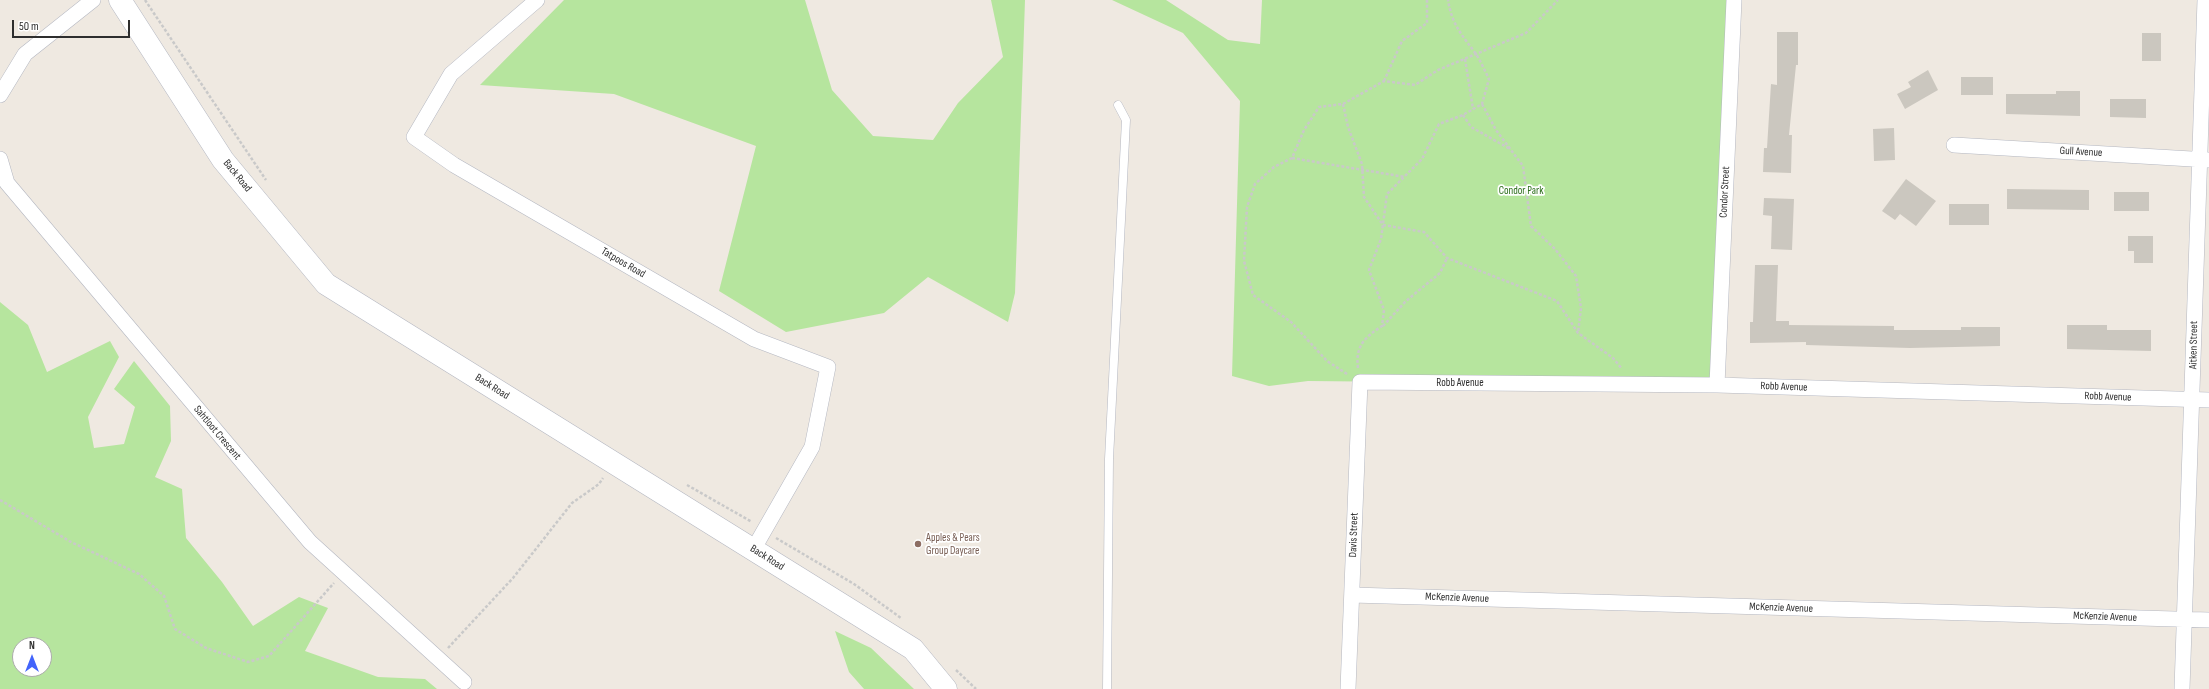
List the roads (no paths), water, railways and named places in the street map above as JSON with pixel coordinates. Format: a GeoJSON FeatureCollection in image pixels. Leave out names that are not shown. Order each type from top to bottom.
{"type":"FeatureCollection","features":[{"type":"Feature","properties":{"kind":"street"},"geometry":{"type":"LineString","coordinates":[[0,95],[25,54],[93,0]]}},
{"type":"Feature","properties":{"kind":"street","name":"Back Road"},"geometry":{"type":"LineString","coordinates":[[120,0],[223,160],[326,284],[913,649],[946,689]]}},
{"type":"Feature","properties":{"kind":"street","name":"Tatpoos Road"},"geometry":{"type":"LineString","coordinates":[[537,0],[451,74],[414,137],[454,165],[754,339],[828,367],[812,447],[754,550]]}},
{"type":"Feature","properties":{"kind":"street","name":"Condor Street"},"geometry":{"type":"LineString","coordinates":[[1717,385],[1734,0]]}},
{"type":"Feature","properties":{"kind":"street","name":"Aitken Street"},"geometry":{"type":"LineString","coordinates":[[2182,689],[2204,160],[2205,0]]}},
{"type":"Feature","properties":{"kind":"street","name":"Gull Avenue"},"geometry":{"type":"LineString","coordinates":[[1954,145],[2204,160]]}},
{"type":"Feature","properties":{"kind":"street","name":"Sahtloot Crescent"},"geometry":{"type":"LineString","coordinates":[[0,159],[8,183],[310,542],[464,682]]}},
{"type":"Feature","properties":{"kind":"street","name":"Robb Avenue"},"geometry":{"type":"LineString","coordinates":[[1360,382],[1717,385],[2209,400]]}},
{"type":"Feature","properties":{"kind":"street","name":"Davis Street"},"geometry":{"type":"LineString","coordinates":[[1348,689],[1360,382]]}},
{"type":"Feature","properties":{"kind":"street","name":"McKenzie Avenue"},"geometry":{"type":"LineString","coordinates":[[1352,595],[2209,620]]}},
{"type":"Feature","properties":{"kind":"lane"},"geometry":{"type":"LineString","coordinates":[[1107,689],[1109,459],[1126,120],[1118,105]]}},
{"type":"Feature","properties":{"kind":"place","name":"Apples & Pears Group Daycare"},"geometry":{"type":"Point","coordinates":[918,544]}},
{"type":"Feature","properties":{"kind":"park label","name":"Condor Park"},"geometry":{"type":"Point","coordinates":[1521,191]}}]}
